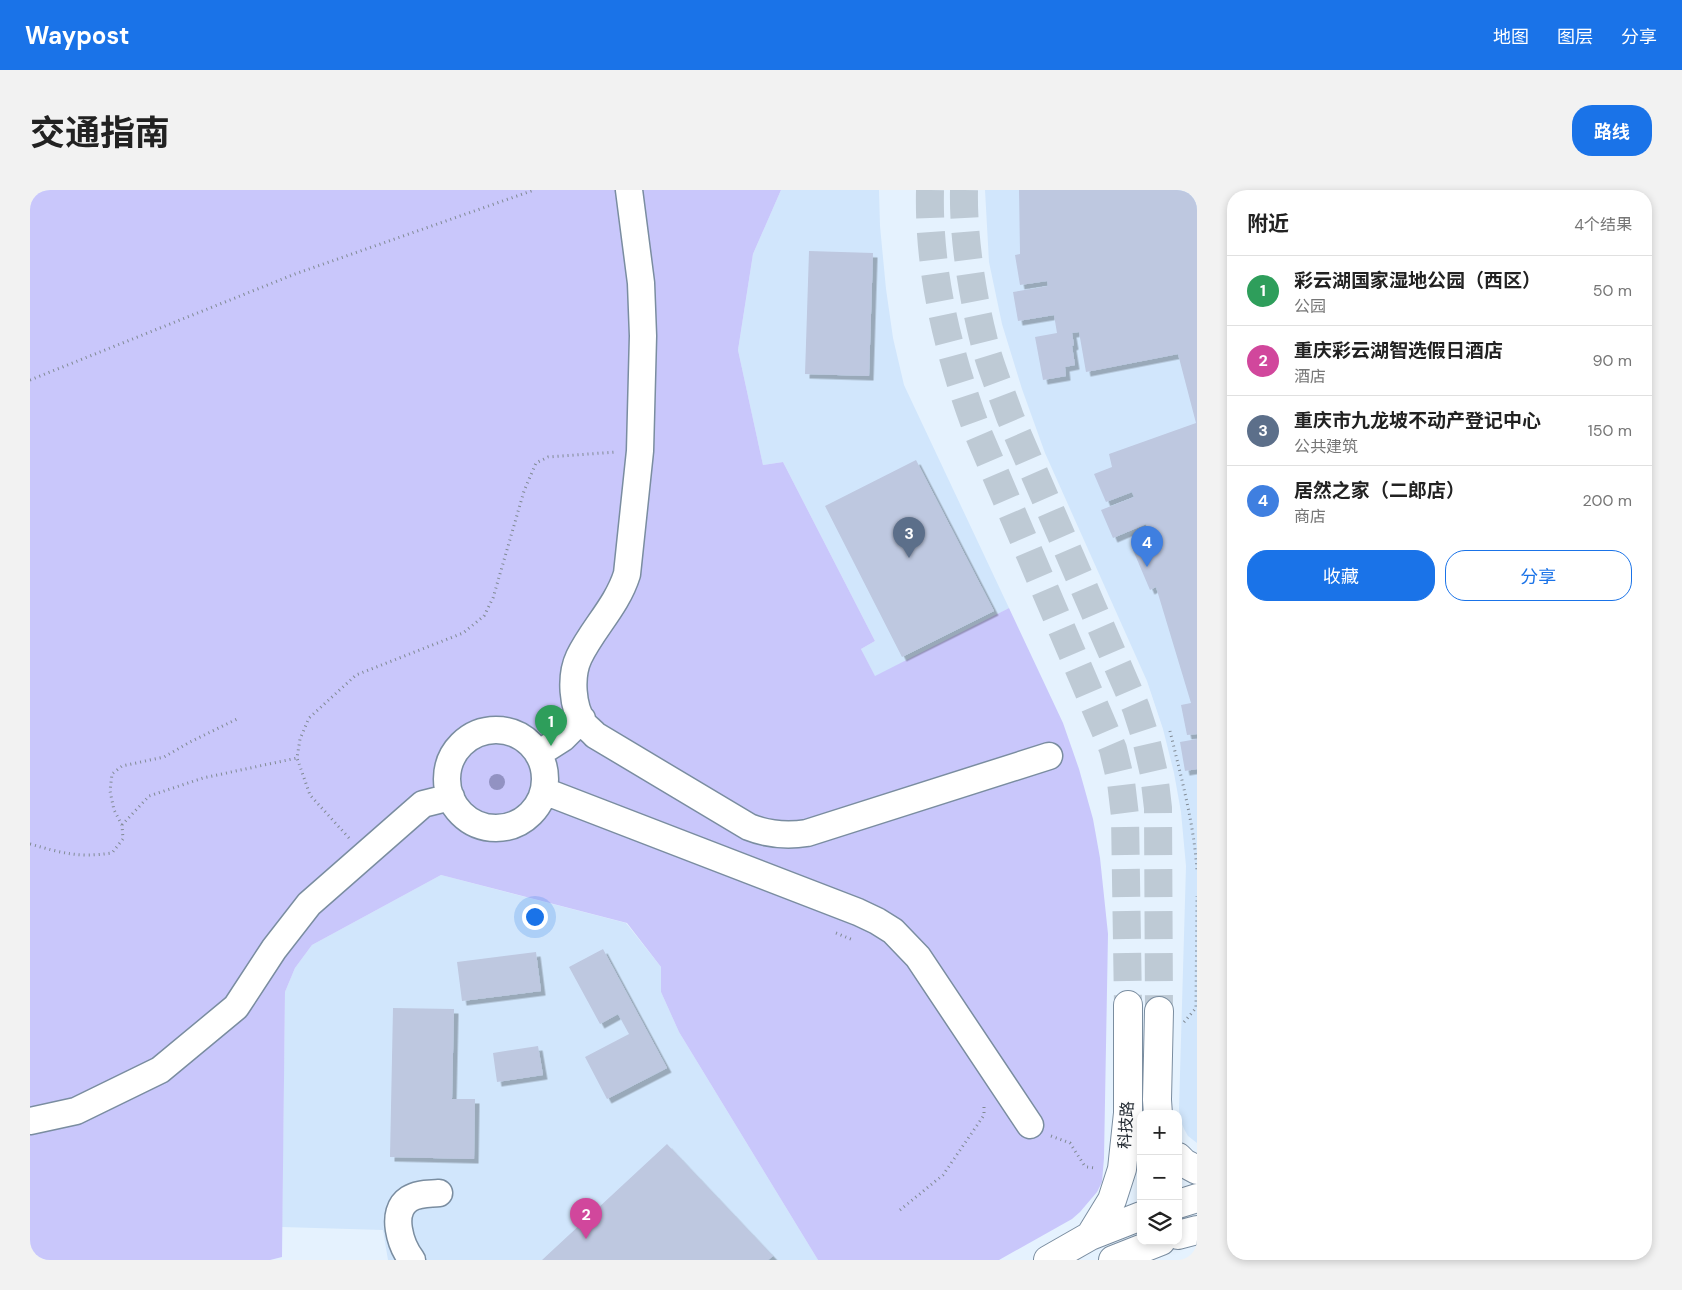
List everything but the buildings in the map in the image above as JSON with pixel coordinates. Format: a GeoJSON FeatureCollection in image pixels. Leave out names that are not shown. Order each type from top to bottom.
{"type":"FeatureCollection","features":[{"type":"Feature","properties":{"kind":"main road","name":"科技路"},"geometry":{"type":"LineString","coordinates":[[1090,1236],[1112,1200],[1122,1169],[1128,1113],[1128,1005]]}},
{"type":"Feature","properties":{"kind":"main road"},"geometry":{"type":"LineString","coordinates":[[1158,1110],[1159,1011]]}},
{"type":"Feature","properties":{"kind":"main road"},"geometry":{"type":"LineString","coordinates":[[1182,1160],[1197,1170]]}},
{"type":"Feature","properties":{"kind":"main road"},"geometry":{"type":"LineString","coordinates":[[1182,1203],[1197,1198]]}},
{"type":"Feature","properties":{"kind":"main road"},"geometry":{"type":"LineString","coordinates":[[1048,1260],[1090,1236],[1137,1218]]}},
{"type":"Feature","properties":{"kind":"main road"},"geometry":{"type":"LineString","coordinates":[[1182,1234],[1197,1230]]}},
{"type":"Feature","properties":{"kind":"main road"},"geometry":{"type":"LineString","coordinates":[[1113,1260],[1151,1245]]}},
{"type":"Feature","properties":{"kind":"lane"},"geometry":{"type":"LineString","coordinates":[[629,190],[641,283],[643,336],[640,451],[627,574],[616,600],[579,657],[575,668],[575,696],[585,724],[595,735],[749,827],[777,835],[807,833],[1050,756]]}},
{"type":"Feature","properties":{"kind":"lane"},"geometry":{"type":"LineString","coordinates":[[538,754],[563,738],[582,719]]}},
{"type":"Feature","properties":{"kind":"lane"},"geometry":{"type":"LineString","coordinates":[[497,730],[513,733],[528,741],[538,754],[545,769],[544,791],[531,814],[517,823],[502,828],[486,827],[471,821],[459,811],[451,797],[447,782],[449,766],[456,752],[466,740],[481,733],[497,730]]}},
{"type":"Feature","properties":{"kind":"lane"},"geometry":{"type":"LineString","coordinates":[[544,791],[858,912],[893,931],[907,943],[918,957],[1030,1125]]}},
{"type":"Feature","properties":{"kind":"lane"},"geometry":{"type":"LineString","coordinates":[[30,1121],[76,1111],[160,1070],[236,1007],[274,948],[309,904],[423,804],[451,797]]}},
{"type":"Feature","properties":{"kind":"lane"},"geometry":{"type":"LineString","coordinates":[[412,1260],[405,1248],[400,1230],[399,1217],[401,1207],[408,1200],[419,1194],[439,1193]]}},
{"type":"Feature","properties":{"kind":"path"},"geometry":{"type":"LineString","coordinates":[[30,380],[295,274],[534,190]]}},
{"type":"Feature","properties":{"kind":"path"},"geometry":{"type":"LineString","coordinates":[[365,855],[310,795],[297,758],[300,738],[309,718],[356,675],[463,633],[484,616],[493,598],[524,491],[536,463],[548,457],[564,455],[640,451]]}},
{"type":"Feature","properties":{"kind":"path"},"geometry":{"type":"LineString","coordinates":[[30,844],[68,855],[91,856],[112,853],[123,839],[122,825],[114,810],[110,791],[112,774],[122,766],[164,757],[237,719]]}},
{"type":"Feature","properties":{"kind":"path"},"geometry":{"type":"LineString","coordinates":[[1170,731],[1190,812],[1196,846],[1197,871]]}},
{"type":"Feature","properties":{"kind":"path"},"geometry":{"type":"LineString","coordinates":[[122,825],[149,796],[203,778],[297,758]]}},
{"type":"Feature","properties":{"kind":"path"},"geometry":{"type":"LineString","coordinates":[[1180,1028],[1196,1008],[1197,896]]}},
{"type":"Feature","properties":{"kind":"path"},"geometry":{"type":"LineString","coordinates":[[830,931],[858,941]]}},
{"type":"Feature","properties":{"kind":"path"},"geometry":{"type":"LineString","coordinates":[[900,1210],[936,1182],[948,1169],[984,1115],[985,1105],[983,1100]]}},
{"type":"Feature","properties":{"kind":"path"},"geometry":{"type":"LineString","coordinates":[[1030,1125],[1037,1131],[1070,1143],[1087,1167],[1102,1168]]}},
{"type":"Feature","properties":{"kind":"shaded area"},"geometry":{"type":"Polygon","coordinates":[[[30,190],[781,190],[753,254],[738,350],[763,465],[783,462],[875,641],[861,649],[875,676],[1009,608],[1063,723],[1079,769],[1093,819],[1100,858],[1108,934],[1102,1182],[1097,1192],[1080,1212],[1072,1219],[999,1260],[818,1260],[679,1032],[661,992],[661,967],[627,923],[441,875],[312,945],[295,968],[285,992],[282,1257],[270,1260],[30,1260],[30,190]]]}},
{"type":"Feature","properties":{"kind":"shaded area"},"geometry":{"type":"Polygon","coordinates":[[[781,190],[879,190],[880,226],[886,289],[893,338],[904,385],[1009,608],[875,677],[861,649],[875,641],[783,462],[763,465],[738,350],[753,254],[781,190]]]}},
{"type":"Feature","properties":{"kind":"shaded area"},"geometry":{"type":"Polygon","coordinates":[[[985,190],[1197,190],[1197,1143],[1188,1136],[1184,1129],[1182,1110],[1179,1109],[1186,866],[1181,812],[1174,773],[1163,729],[1147,681],[1045,453],[1022,389],[1002,324],[989,262],[985,190]]]}},
{"type":"Feature","properties":{"kind":"shaded area"},"geometry":{"type":"Polygon","coordinates":[[[441,875],[626,923],[661,967],[661,992],[679,1032],[818,1260],[388,1260],[383,1230],[282,1227],[285,992],[295,968],[312,945],[441,875]]]}},
{"type":"Feature","properties":{"kind":"tunnel"},"geometry":{"type":"LineString","coordinates":[[930,190],[930,221],[937,283],[942,314],[958,374],[978,433],[1113,749],[1121,782],[1125,816],[1128,1005]]}},
{"type":"Feature","properties":{"kind":"tunnel"},"geometry":{"type":"LineString","coordinates":[[964,190],[965,226],[975,302],[992,367],[1010,417],[1136,708],[1146,739],[1154,774],[1158,808],[1159,1011]]}},
{"type":"Feature","properties":{"kind":"place","name":"重庆市九龙坡不动产登记中心"},"geometry":{"type":"Point","coordinates":[909,558]}},
{"type":"Feature","properties":{"kind":"place","name":"居然之家（二郎店）"},"geometry":{"type":"Point","coordinates":[1147,567]}},
{"type":"Feature","properties":{"kind":"place","name":"彩云湖国家湿地公园（西区）"},"geometry":{"type":"Point","coordinates":[551,746]}},
{"type":"Feature","properties":{"kind":"place","name":"重庆彩云湖智选假日酒店"},"geometry":{"type":"Point","coordinates":[586,1239]}}]}
